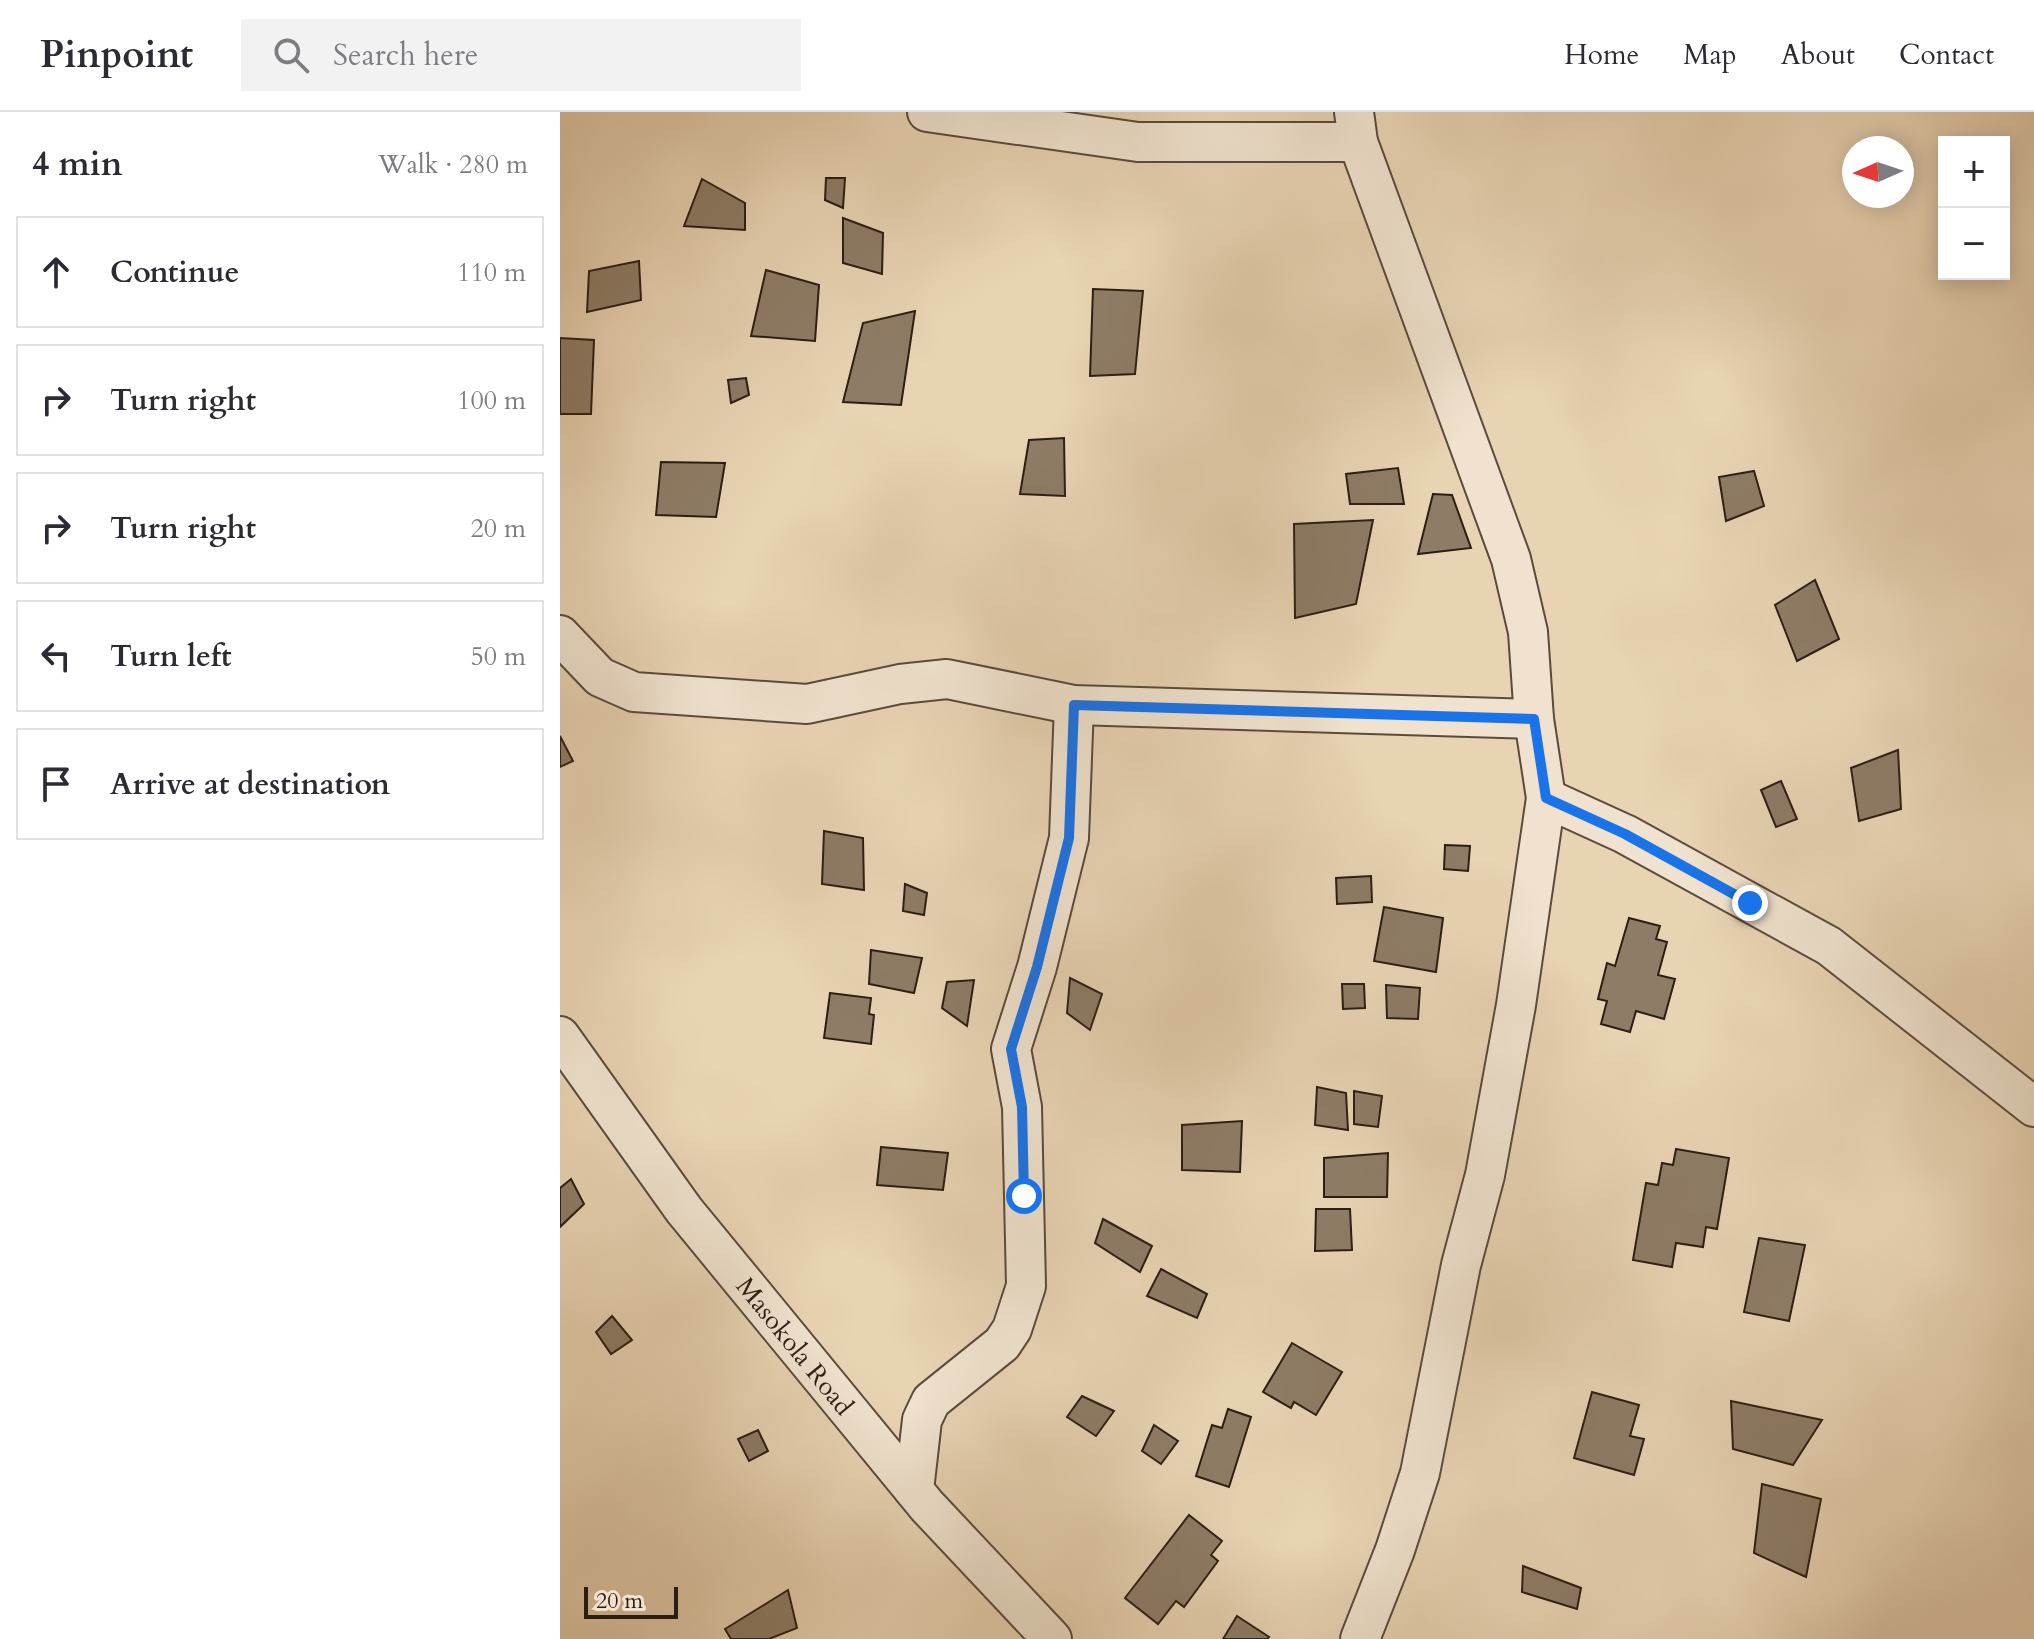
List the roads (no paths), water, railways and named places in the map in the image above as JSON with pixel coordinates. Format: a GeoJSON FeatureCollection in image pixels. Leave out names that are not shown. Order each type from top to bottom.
{"type":"FeatureCollection","features":[{"type":"Feature","properties":{"kind":"street"},"geometry":{"type":"LineString","coordinates":[[927,112],[1138,142],[1356,127],[1511,559],[1528,632],[1534,719],[1546,798],[1516,1005],[1485,1175],[1461,1265],[1420,1473],[1395,1550],[1360,1639]]}},
{"type":"Feature","properties":{"kind":"street"},"geometry":{"type":"LineString","coordinates":[[560,635],[600,677],[634,692],[807,704],[900,684],[947,679],[1074,705],[1534,719]]}},
{"type":"Feature","properties":{"kind":"street"},"geometry":{"type":"LineString","coordinates":[[914,1490],[922,1420],[931,1401],[1002,1344],[1012,1329],[1026,1286],[1022,1107],[1011,1049],[1037,967],[1069,838],[1074,705]]}},
{"type":"Feature","properties":{"kind":"street"},"geometry":{"type":"LineString","coordinates":[[1546,798],[1647,846],[1829,946],[2034,1107]]}},
{"type":"Feature","properties":{"kind":"street","name":"Masokola Road"},"geometry":{"type":"LineString","coordinates":[[560,1036],[684,1210],[914,1490],[1052,1639]]}}]}
